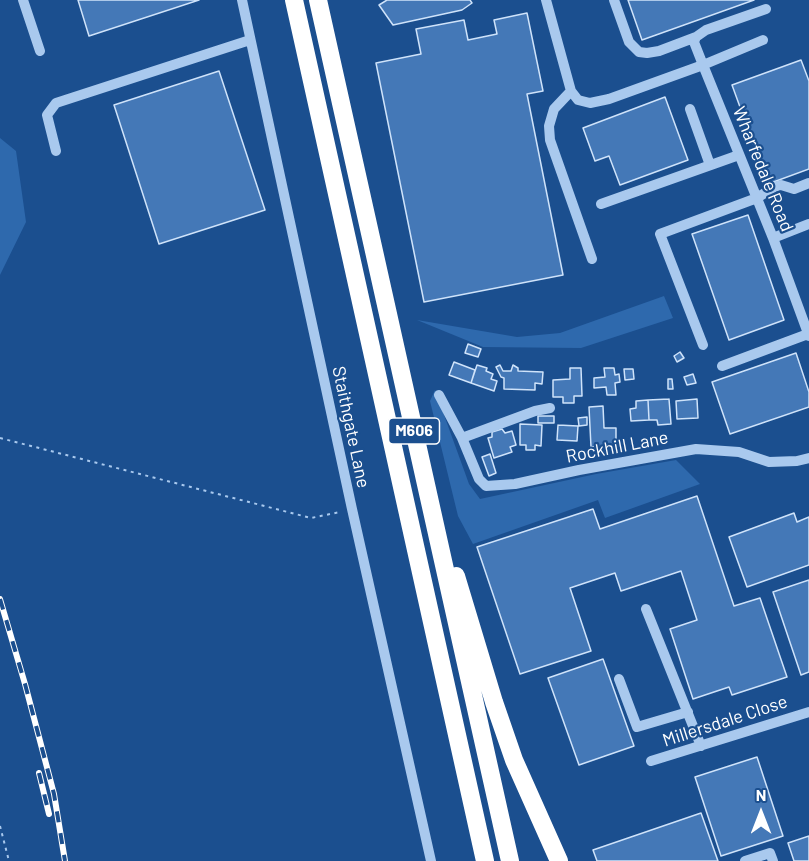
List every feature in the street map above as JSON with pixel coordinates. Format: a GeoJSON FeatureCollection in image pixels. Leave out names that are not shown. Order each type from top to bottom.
{"type":"FeatureCollection","features":[{"type":"Feature","properties":{"kind":"highway","name":"M606"},"geometry":{"type":"LineString","coordinates":[[294,0],[485,861]]}},
{"type":"Feature","properties":{"kind":"highway","name":"M606"},"geometry":{"type":"LineString","coordinates":[[318,0],[510,861]]}},
{"type":"Feature","properties":{"kind":"highway","name":"M606"},"geometry":{"type":"LineString","coordinates":[[434,521],[462,590],[494,702],[514,760],[559,861]]}},
{"type":"Feature","properties":{"kind":"street"},"geometry":{"type":"LineString","coordinates":[[23,0],[40,51]]}},
{"type":"Feature","properties":{"kind":"street","name":"Staithgate Lane"},"geometry":{"type":"LineString","coordinates":[[242,0],[431,861]]}},
{"type":"Feature","properties":{"kind":"street"},"geometry":{"type":"LineString","coordinates":[[546,0],[571,91],[578,100],[590,103],[609,99],[763,40]]}},
{"type":"Feature","properties":{"kind":"street"},"geometry":{"type":"LineString","coordinates":[[614,0],[629,42],[639,52],[647,53],[659,51],[696,37],[706,30],[765,9]]}},
{"type":"Feature","properties":{"kind":"street","name":"Wharfedale Road"},"geometry":{"type":"LineString","coordinates":[[696,37],[694,42],[709,82],[773,238],[808,335]]}},
{"type":"Feature","properties":{"kind":"street"},"geometry":{"type":"LineString","coordinates":[[56,152],[47,115],[56,103],[250,40]]}},
{"type":"Feature","properties":{"kind":"street"},"geometry":{"type":"LineString","coordinates":[[571,91],[554,110],[549,126],[550,140],[592,259]]}},
{"type":"Feature","properties":{"kind":"street"},"geometry":{"type":"LineString","coordinates":[[690,109],[710,165]]}},
{"type":"Feature","properties":{"kind":"street"},"geometry":{"type":"LineString","coordinates":[[601,204],[739,155]]}},
{"type":"Feature","properties":{"kind":"street"},"geometry":{"type":"LineString","coordinates":[[703,345],[660,234],[757,198],[774,187],[781,185],[794,189],[809,183]]}},
{"type":"Feature","properties":{"kind":"street"},"geometry":{"type":"LineString","coordinates":[[773,238],[809,224]]}},
{"type":"Feature","properties":{"kind":"street"},"geometry":{"type":"LineString","coordinates":[[797,302],[809,297]]}},
{"type":"Feature","properties":{"kind":"street"},"geometry":{"type":"LineString","coordinates":[[722,366],[808,335]]}},
{"type":"Feature","properties":{"kind":"street","name":"Rockhill Lane"},"geometry":{"type":"LineString","coordinates":[[439,395],[462,438],[479,479],[486,486],[494,487],[696,449],[739,452],[769,462],[809,458]]}},
{"type":"Feature","properties":{"kind":"street"},"geometry":{"type":"LineString","coordinates":[[462,438],[535,411],[550,408]]}},
{"type":"Feature","properties":{"kind":"street"},"geometry":{"type":"LineString","coordinates":[[645,609],[701,746]]}},
{"type":"Feature","properties":{"kind":"street"},"geometry":{"type":"LineString","coordinates":[[619,679],[638,727],[687,712]]}},
{"type":"Feature","properties":{"kind":"street","name":"Millersdale Close"},"geometry":{"type":"LineString","coordinates":[[651,761],[809,712]]}},
{"type":"Feature","properties":{"kind":"street"},"geometry":{"type":"LineString","coordinates":[[745,861],[770,853],[773,861]]}},
{"type":"Feature","properties":{"kind":"path"},"geometry":{"type":"LineString","coordinates":[[0,438],[311,518],[352,509]]}},
{"type":"Feature","properties":{"kind":"path"},"geometry":{"type":"LineString","coordinates":[[0,826],[9,861]]}},
{"type":"Feature","properties":{"kind":"shaded area"},"geometry":{"type":"Polygon","coordinates":[[[0,138],[16,151],[26,222],[0,275],[0,138]]]}},
{"type":"Feature","properties":{"kind":"shaded area"},"geometry":{"type":"Polygon","coordinates":[[[664,296],[673,318],[581,348],[483,347],[417,320],[517,337],[560,333],[664,296]]]}},
{"type":"Feature","properties":{"kind":"shaded area"},"geometry":{"type":"Polygon","coordinates":[[[435,390],[469,484],[480,499],[596,474],[676,460],[700,484],[605,518],[598,500],[473,544],[458,516],[430,401],[435,390]]]}},
{"type":"Feature","properties":{"kind":"building"},"geometry":{"type":"Polygon","coordinates":[[[78,0],[199,0],[89,36],[78,0]]]}},
{"type":"Feature","properties":{"kind":"building"},"geometry":{"type":"Polygon","coordinates":[[[387,0],[470,0],[472,3],[462,10],[393,25],[379,5],[387,0]]]}},
{"type":"Feature","properties":{"kind":"building"},"geometry":{"type":"Polygon","coordinates":[[[628,0],[754,0],[642,40],[628,0]]]}},
{"type":"Feature","properties":{"kind":"building"},"geometry":{"type":"Polygon","coordinates":[[[527,13],[543,91],[527,94],[563,275],[424,302],[376,63],[421,54],[416,29],[464,20],[468,40],[497,34],[494,20],[527,13]]]}},
{"type":"Feature","properties":{"kind":"building"},"geometry":{"type":"Polygon","coordinates":[[[801,60],[809,81],[809,169],[768,184],[732,85],[801,60]]]}},
{"type":"Feature","properties":{"kind":"building"},"geometry":{"type":"Polygon","coordinates":[[[219,71],[265,210],[159,244],[114,105],[219,71]]]}},
{"type":"Feature","properties":{"kind":"building"},"geometry":{"type":"Polygon","coordinates":[[[665,97],[688,160],[620,185],[609,156],[595,161],[583,128],[665,97]]]}},
{"type":"Feature","properties":{"kind":"building"},"geometry":{"type":"Polygon","coordinates":[[[748,215],[784,320],[729,340],[692,234],[748,215]]]}},
{"type":"Feature","properties":{"kind":"building"},"geometry":{"type":"Polygon","coordinates":[[[468,344],[481,349],[478,357],[465,353],[468,344]]]}},
{"type":"Feature","properties":{"kind":"building"},"geometry":{"type":"Polygon","coordinates":[[[680,352],[684,358],[677,362],[674,356],[680,352]]]}},
{"type":"Feature","properties":{"kind":"building"},"geometry":{"type":"Polygon","coordinates":[[[796,353],[809,392],[809,407],[730,434],[712,382],[796,353]]]}},
{"type":"Feature","properties":{"kind":"building"},"geometry":{"type":"Polygon","coordinates":[[[454,362],[475,370],[471,383],[449,375],[454,362]]]}},
{"type":"Feature","properties":{"kind":"building"},"geometry":{"type":"Polygon","coordinates":[[[477,365],[487,368],[486,371],[493,374],[491,379],[497,381],[494,391],[471,383],[477,365]]]}},
{"type":"Feature","properties":{"kind":"building"},"geometry":{"type":"Polygon","coordinates":[[[500,365],[503,371],[511,371],[513,365],[518,368],[518,371],[543,372],[542,384],[535,383],[535,390],[504,389],[504,378],[501,377],[496,367],[500,365]]]}},
{"type":"Feature","properties":{"kind":"building"},"geometry":{"type":"Polygon","coordinates":[[[570,368],[581,368],[582,396],[574,396],[574,403],[563,403],[563,397],[553,397],[553,380],[570,379],[570,368]]]}},
{"type":"Feature","properties":{"kind":"building"},"geometry":{"type":"Polygon","coordinates":[[[604,368],[614,368],[615,375],[619,374],[620,382],[615,383],[616,395],[607,395],[606,387],[594,388],[594,378],[605,377],[604,368]]]}},
{"type":"Feature","properties":{"kind":"building"},"geometry":{"type":"Polygon","coordinates":[[[624,369],[633,369],[634,379],[625,380],[624,369]]]}},
{"type":"Feature","properties":{"kind":"building"},"geometry":{"type":"Polygon","coordinates":[[[693,374],[696,383],[687,385],[684,377],[693,374]]]}},
{"type":"Feature","properties":{"kind":"building"},"geometry":{"type":"Polygon","coordinates":[[[668,379],[672,379],[673,389],[668,389],[668,379]]]}},
{"type":"Feature","properties":{"kind":"building"},"geometry":{"type":"Polygon","coordinates":[[[669,399],[671,424],[658,425],[657,420],[649,420],[648,400],[669,399]]]}},
{"type":"Feature","properties":{"kind":"building"},"geometry":{"type":"Polygon","coordinates":[[[697,399],[698,418],[677,419],[676,401],[697,399]]]}},
{"type":"Feature","properties":{"kind":"building"},"geometry":{"type":"Polygon","coordinates":[[[648,400],[649,420],[631,421],[630,409],[636,408],[636,401],[648,400]]]}},
{"type":"Feature","properties":{"kind":"building"},"geometry":{"type":"Polygon","coordinates":[[[603,406],[604,428],[616,428],[616,446],[591,447],[589,407],[603,406]]]}},
{"type":"Feature","properties":{"kind":"building"},"geometry":{"type":"Polygon","coordinates":[[[538,416],[554,416],[554,423],[538,423],[538,416]]]}},
{"type":"Feature","properties":{"kind":"building"},"geometry":{"type":"Polygon","coordinates":[[[587,417],[587,425],[579,426],[578,418],[587,417]]]}},
{"type":"Feature","properties":{"kind":"building"},"geometry":{"type":"Polygon","coordinates":[[[520,424],[542,425],[541,446],[535,445],[535,450],[526,450],[526,445],[520,445],[520,424]]]}},
{"type":"Feature","properties":{"kind":"building"},"geometry":{"type":"Polygon","coordinates":[[[558,425],[578,426],[577,441],[557,440],[558,425]]]}},
{"type":"Feature","properties":{"kind":"building"},"geometry":{"type":"Polygon","coordinates":[[[502,429],[505,433],[512,431],[516,445],[510,447],[512,452],[494,458],[488,438],[492,437],[492,432],[502,429]]]}},
{"type":"Feature","properties":{"kind":"building"},"geometry":{"type":"Polygon","coordinates":[[[490,454],[496,473],[489,476],[482,457],[490,454]]]}},
{"type":"Feature","properties":{"kind":"building"},"geometry":{"type":"Polygon","coordinates":[[[697,496],[734,606],[760,598],[787,677],[732,695],[729,687],[693,699],[670,629],[697,620],[681,571],[621,591],[615,573],[570,588],[591,651],[520,674],[477,547],[593,509],[600,529],[697,496]]]}},
{"type":"Feature","properties":{"kind":"building"},"geometry":{"type":"Polygon","coordinates":[[[794,513],[797,522],[809,517],[809,565],[747,587],[729,537],[794,513]]]}},
{"type":"Feature","properties":{"kind":"building"},"geometry":{"type":"Polygon","coordinates":[[[809,580],[809,672],[801,675],[773,592],[809,580]]]}},
{"type":"Feature","properties":{"kind":"building"},"geometry":{"type":"Polygon","coordinates":[[[603,659],[634,746],[579,765],[548,678],[603,659]]]}},
{"type":"Feature","properties":{"kind":"building"},"geometry":{"type":"Polygon","coordinates":[[[757,757],[783,836],[721,856],[695,777],[757,757]]]}},
{"type":"Feature","properties":{"kind":"building"},"geometry":{"type":"Polygon","coordinates":[[[701,813],[718,861],[597,861],[593,850],[701,813]]]}},
{"type":"Feature","properties":{"kind":"building"},"geometry":{"type":"Polygon","coordinates":[[[809,836],[809,861],[794,861],[788,843],[809,836]]]}},
{"type":"Feature","properties":{"kind":"railway"},"geometry":{"type":"LineString","coordinates":[[0,599],[54,794],[65,861]]}},
{"type":"Feature","properties":{"kind":"railway"},"geometry":{"type":"LineString","coordinates":[[39,773],[49,814]]}}]}
